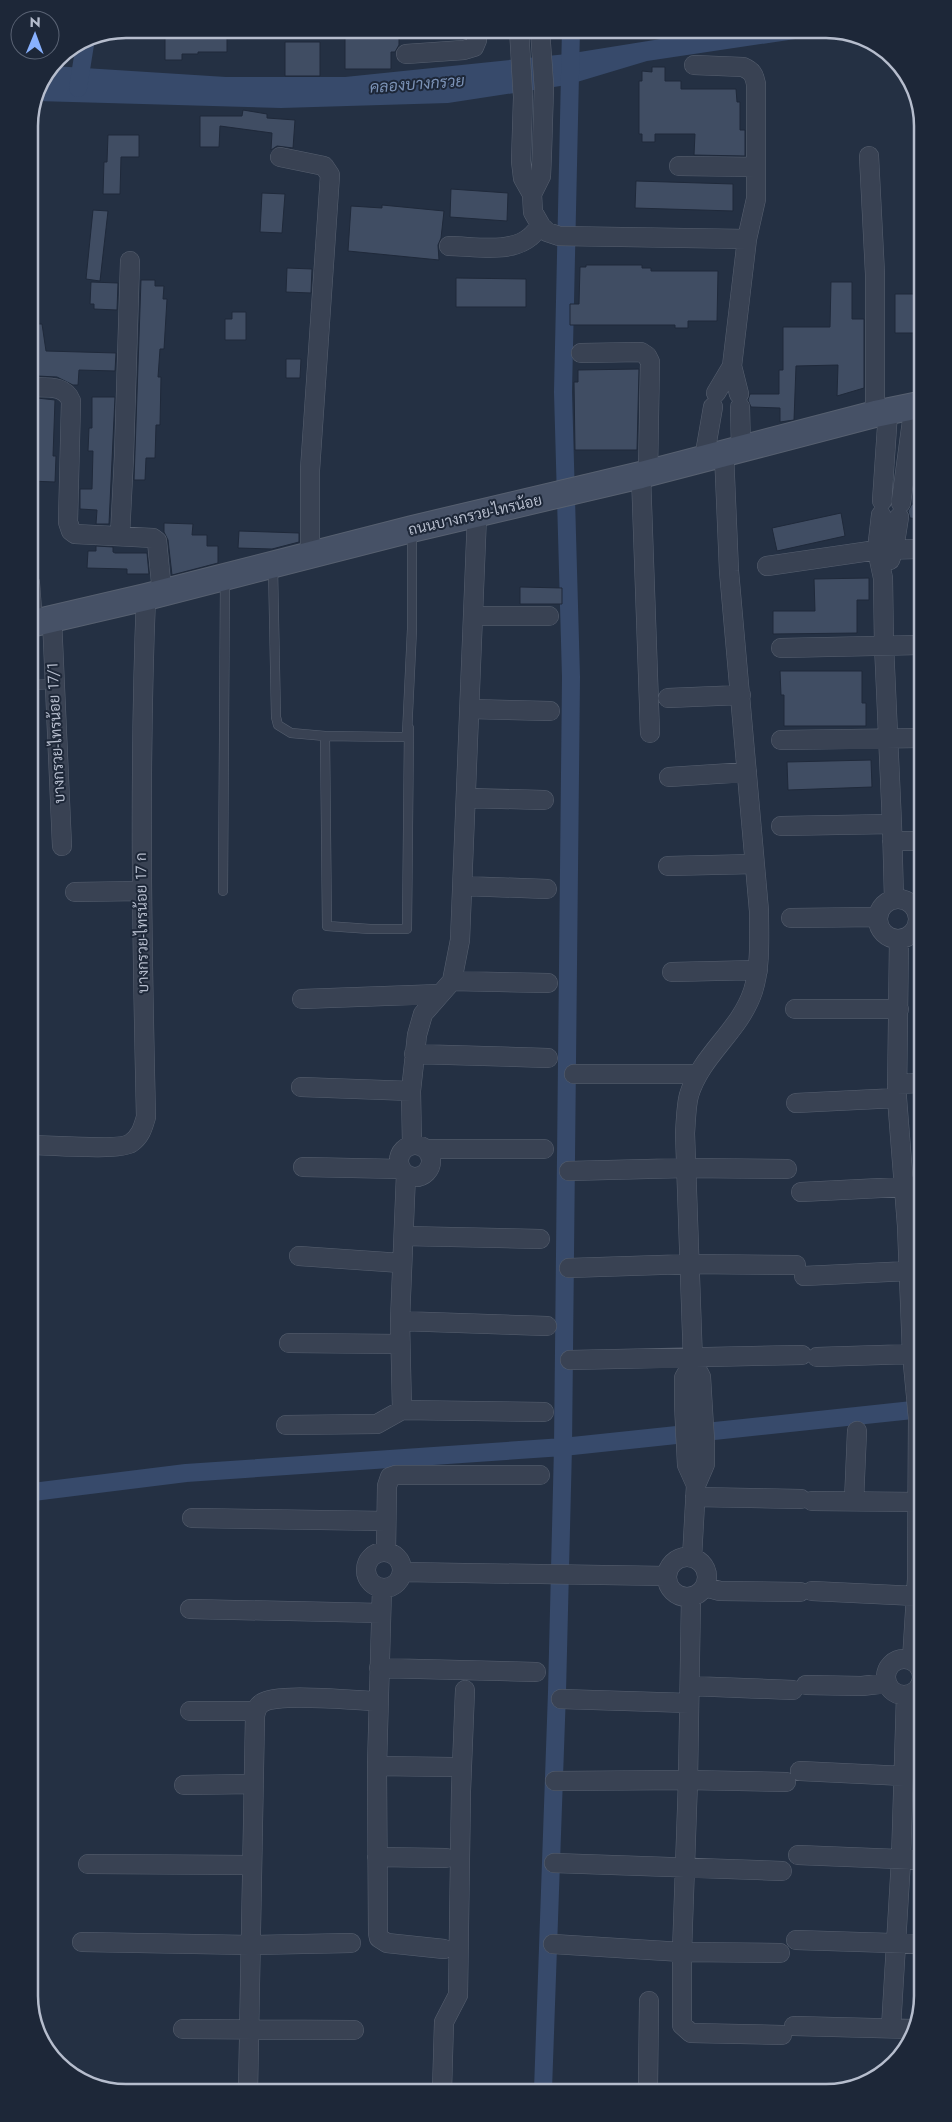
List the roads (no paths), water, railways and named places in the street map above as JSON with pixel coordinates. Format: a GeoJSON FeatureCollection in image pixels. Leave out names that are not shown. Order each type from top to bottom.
{"type":"FeatureCollection","features":[{"type":"Feature","properties":{"kind":"main road","name":"ถนนบางกรวย-ไทรน้อย"},"geometry":{"type":"LineString","coordinates":[[38,622],[154,595],[412,529],[532,502],[914,405]]}},
{"type":"Feature","properties":{"kind":"street"},"geometry":{"type":"LineString","coordinates":[[406,54],[464,50],[474,47],[477,38]]}},
{"type":"Feature","properties":{"kind":"street"},"geometry":{"type":"LineString","coordinates":[[520,38],[523,97],[523,178],[532,194],[533,212],[541,226],[548,232],[567,236],[747,239]]}},
{"type":"Feature","properties":{"kind":"street"},"geometry":{"type":"LineString","coordinates":[[532,194],[541,176],[544,95],[541,38]]}},
{"type":"Feature","properties":{"kind":"street"},"geometry":{"type":"LineString","coordinates":[[692,1558],[695,1491],[705,1464],[705,1444],[694,1403],[684,1378],[693,1359],[685,1133],[689,1096],[698,1074],[729,1035],[753,991],[758,970],[759,911],[729,571],[723,454],[715,400],[732,366],[747,239],[756,199],[754,75],[750,70],[743,67],[694,65]]}},
{"type":"Feature","properties":{"kind":"street"},"geometry":{"type":"LineString","coordinates":[[869,156],[882,413],[891,509]]}},
{"type":"Feature","properties":{"kind":"street"},"geometry":{"type":"LineString","coordinates":[[280,157],[318,164],[328,170],[330,175],[310,470],[310,556]]}},
{"type":"Feature","properties":{"kind":"street"},"geometry":{"type":"LineString","coordinates":[[678,166],[756,168]]}},
{"type":"Feature","properties":{"kind":"street"},"geometry":{"type":"LineString","coordinates":[[449,246],[501,247],[517,244],[530,238],[541,226]]}},
{"type":"Feature","properties":{"kind":"street"},"geometry":{"type":"LineString","coordinates":[[120,536],[130,261]]}},
{"type":"Feature","properties":{"kind":"street"},"geometry":{"type":"LineString","coordinates":[[580,352],[641,352],[648,356],[650,362],[644,474],[650,733]]}},
{"type":"Feature","properties":{"kind":"street"},"geometry":{"type":"LineString","coordinates":[[723,454],[740,400],[732,366]]}},
{"type":"Feature","properties":{"kind":"street","name":"บางกรวย-ไทรน้อย 17 ก"},"geometry":{"type":"LineString","coordinates":[[38,387],[58,388],[68,394],[72,401],[68,522],[71,531],[75,534],[149,536],[156,541],[154,595],[143,662],[141,891],[146,1117],[140,1135],[130,1144],[107,1146],[38,1145]]}},
{"type":"Feature","properties":{"kind":"street"},"geometry":{"type":"LineString","coordinates":[[894,899],[883,578],[891,509],[914,413]]}},
{"type":"Feature","properties":{"kind":"street"},"geometry":{"type":"LineString","coordinates":[[303,1167],[403,1172],[414,1177],[421,1176],[428,1171],[431,1164],[431,1156],[420,1147],[411,1091],[414,1054],[423,1014],[446,987],[460,940],[464,886],[477,515]]}},
{"type":"Feature","properties":{"kind":"street"},"geometry":{"type":"LineString","coordinates":[[767,566],[886,549],[914,549]]}},
{"type":"Feature","properties":{"kind":"street"},"geometry":{"type":"LineString","coordinates":[[474,616],[549,616]]}},
{"type":"Feature","properties":{"kind":"street","name":"บางกรวย-ไทรน้อย 17/1"},"geometry":{"type":"LineString","coordinates":[[38,622],[54,684],[62,846]]}},
{"type":"Feature","properties":{"kind":"street"},"geometry":{"type":"LineString","coordinates":[[781,648],[914,645]]}},
{"type":"Feature","properties":{"kind":"street"},"geometry":{"type":"LineString","coordinates":[[668,698],[741,696]]}},
{"type":"Feature","properties":{"kind":"street"},"geometry":{"type":"LineString","coordinates":[[470,709],[550,711]]}},
{"type":"Feature","properties":{"kind":"street"},"geometry":{"type":"LineString","coordinates":[[781,740],[914,738]]}},
{"type":"Feature","properties":{"kind":"street"},"geometry":{"type":"LineString","coordinates":[[669,778],[747,772]]}},
{"type":"Feature","properties":{"kind":"street"},"geometry":{"type":"LineString","coordinates":[[466,798],[544,800]]}},
{"type":"Feature","properties":{"kind":"street"},"geometry":{"type":"LineString","coordinates":[[781,826],[892,832],[914,839]]}},
{"type":"Feature","properties":{"kind":"street"},"geometry":{"type":"LineString","coordinates":[[668,866],[755,864]]}},
{"type":"Feature","properties":{"kind":"street"},"geometry":{"type":"LineString","coordinates":[[464,886],[547,889]]}},
{"type":"Feature","properties":{"kind":"street"},"geometry":{"type":"LineString","coordinates":[[75,892],[141,891]]}},
{"type":"Feature","properties":{"kind":"street"},"geometry":{"type":"LineString","coordinates":[[914,909],[911,904],[903,900],[894,899],[886,902],[880,909],[877,917],[878,926],[890,938],[911,933],[899,1009],[897,1091],[912,1187],[912,1354],[914,1362]]}},
{"type":"Feature","properties":{"kind":"street"},"geometry":{"type":"LineString","coordinates":[[791,918],[877,917]]}},
{"type":"Feature","properties":{"kind":"street"},"geometry":{"type":"LineString","coordinates":[[672,972],[758,970]]}},
{"type":"Feature","properties":{"kind":"street"},"geometry":{"type":"LineString","coordinates":[[302,999],[446,987],[548,983]]}},
{"type":"Feature","properties":{"kind":"street"},"geometry":{"type":"LineString","coordinates":[[795,1009],[899,1009]]}},
{"type":"Feature","properties":{"kind":"street"},"geometry":{"type":"LineString","coordinates":[[414,1054],[548,1058]]}},
{"type":"Feature","properties":{"kind":"street"},"geometry":{"type":"LineString","coordinates":[[574,1074],[698,1074]]}},
{"type":"Feature","properties":{"kind":"street"},"geometry":{"type":"LineString","coordinates":[[796,1103],[897,1091],[914,1085]]}},
{"type":"Feature","properties":{"kind":"street"},"geometry":{"type":"LineString","coordinates":[[301,1087],[411,1091]]}},
{"type":"Feature","properties":{"kind":"street"},"geometry":{"type":"LineString","coordinates":[[402,1410],[400,1321],[401,1263],[404,1236],[403,1172],[398,1161],[400,1153],[405,1147],[544,1149]]}},
{"type":"Feature","properties":{"kind":"street"},"geometry":{"type":"LineString","coordinates":[[569,1171],[686,1168],[787,1169]]}},
{"type":"Feature","properties":{"kind":"street"},"geometry":{"type":"LineString","coordinates":[[801,1192],[912,1187]]}},
{"type":"Feature","properties":{"kind":"street"},"geometry":{"type":"LineString","coordinates":[[404,1236],[540,1239]]}},
{"type":"Feature","properties":{"kind":"street"},"geometry":{"type":"LineString","coordinates":[[299,1256],[401,1263]]}},
{"type":"Feature","properties":{"kind":"street"},"geometry":{"type":"LineString","coordinates":[[569,1268],[690,1264],[913,1279]]}},
{"type":"Feature","properties":{"kind":"street"},"geometry":{"type":"LineString","coordinates":[[400,1321],[547,1326]]}},
{"type":"Feature","properties":{"kind":"street"},"geometry":{"type":"LineString","coordinates":[[289,1343],[400,1344]]}},
{"type":"Feature","properties":{"kind":"street"},"geometry":{"type":"LineString","coordinates":[[570,1360],[912,1354]]}},
{"type":"Feature","properties":{"kind":"street"},"geometry":{"type":"LineString","coordinates":[[694,1403],[686,1447],[687,1465],[695,1491]]}},
{"type":"Feature","properties":{"kind":"street"},"geometry":{"type":"LineString","coordinates":[[286,1425],[378,1424],[402,1410],[544,1412]]}},
{"type":"Feature","properties":{"kind":"street"},"geometry":{"type":"LineString","coordinates":[[854,1501],[856,1431]]}},
{"type":"Feature","properties":{"kind":"street"},"geometry":{"type":"LineString","coordinates":[[386,1552],[388,1480],[396,1474],[540,1475]]}},
{"type":"Feature","properties":{"kind":"street"},"geometry":{"type":"LineString","coordinates":[[695,1491],[806,1500],[854,1501],[914,1491]]}},
{"type":"Feature","properties":{"kind":"street"},"geometry":{"type":"LineString","coordinates":[[192,1518],[386,1521]]}},
{"type":"Feature","properties":{"kind":"street"},"geometry":{"type":"LineString","coordinates":[[386,1552],[399,1559],[402,1572],[396,1584],[382,1588],[370,1581],[366,1568],[373,1556],[386,1552]]}},
{"type":"Feature","properties":{"kind":"street"},"geometry":{"type":"LineString","coordinates":[[908,2029],[688,2032],[682,2021],[689,1695],[698,1592],[707,1581],[706,1569],[702,1564],[686,1557],[675,1561],[666,1576],[667,1582],[674,1592],[684,1597],[698,1592],[806,1592],[914,1585]]}},
{"type":"Feature","properties":{"kind":"street"},"geometry":{"type":"LineString","coordinates":[[402,1572],[666,1576]]}},
{"type":"Feature","properties":{"kind":"street"},"geometry":{"type":"LineString","coordinates":[[382,1588],[377,1766],[377,1929],[380,1938],[387,1943],[444,1949]]}},
{"type":"Feature","properties":{"kind":"street"},"geometry":{"type":"LineString","coordinates":[[190,1609],[381,1613]]}},
{"type":"Feature","properties":{"kind":"street"},"geometry":{"type":"LineString","coordinates":[[914,1666],[900,1659],[890,1665],[886,1671],[886,1683],[896,1693],[906,1695],[914,1691]]}},
{"type":"Feature","properties":{"kind":"street"},"geometry":{"type":"LineString","coordinates":[[379,1668],[536,1672]]}},
{"type":"Feature","properties":{"kind":"street"},"geometry":{"type":"LineString","coordinates":[[561,1699],[689,1695],[862,1686],[886,1683]]}},
{"type":"Feature","properties":{"kind":"street"},"geometry":{"type":"LineString","coordinates":[[442,2084],[444,2022],[458,1995],[461,1791],[465,1690]]}},
{"type":"Feature","properties":{"kind":"street"},"geometry":{"type":"LineString","coordinates":[[891,2028],[900,1860],[910,1767],[906,1695]]}},
{"type":"Feature","properties":{"kind":"street"},"geometry":{"type":"LineString","coordinates":[[248,2084],[251,1865],[256,1711],[263,1702],[280,1698],[378,1701]]}},
{"type":"Feature","properties":{"kind":"street"},"geometry":{"type":"LineString","coordinates":[[190,1711],[256,1711]]}},
{"type":"Feature","properties":{"kind":"street"},"geometry":{"type":"LineString","coordinates":[[377,1766],[452,1766]]}},
{"type":"Feature","properties":{"kind":"street"},"geometry":{"type":"LineString","coordinates":[[555,1781],[688,1780],[793,1776],[910,1767]]}},
{"type":"Feature","properties":{"kind":"street"},"geometry":{"type":"LineString","coordinates":[[184,1785],[253,1784]]}},
{"type":"Feature","properties":{"kind":"street"},"geometry":{"type":"LineString","coordinates":[[798,1855],[914,1860]]}},
{"type":"Feature","properties":{"kind":"street"},"geometry":{"type":"LineString","coordinates":[[377,1857],[446,1858]]}},
{"type":"Feature","properties":{"kind":"street"},"geometry":{"type":"LineString","coordinates":[[554,1863],[685,1866],[782,1871]]}},
{"type":"Feature","properties":{"kind":"street"},"geometry":{"type":"LineString","coordinates":[[88,1864],[251,1865]]}},
{"type":"Feature","properties":{"kind":"street"},"geometry":{"type":"LineString","coordinates":[[796,1940],[914,1944]]}},
{"type":"Feature","properties":{"kind":"street"},"geometry":{"type":"LineString","coordinates":[[82,1942],[250,1945],[351,1943]]}},
{"type":"Feature","properties":{"kind":"street"},"geometry":{"type":"LineString","coordinates":[[553,1944],[682,1952],[780,1953]]}},
{"type":"Feature","properties":{"kind":"street"},"geometry":{"type":"LineString","coordinates":[[648,2084],[649,2001]]}},
{"type":"Feature","properties":{"kind":"street"},"geometry":{"type":"LineString","coordinates":[[183,2028],[354,2030]]}},
{"type":"Feature","properties":{"kind":"lane"},"geometry":{"type":"LineString","coordinates":[[325,736],[327,926],[408,929],[412,529]]}},
{"type":"Feature","properties":{"kind":"lane"},"geometry":{"type":"LineString","coordinates":[[273,565],[276,717],[278,725],[291,733],[325,736],[404,737],[409,728]]}},
{"type":"Feature","properties":{"kind":"lane"},"geometry":{"type":"LineString","coordinates":[[223,891],[225,577]]}},
{"type":"Feature","properties":{"kind":"lane"},"geometry":{"type":"LineString","coordinates":[[38,685],[54,684]]}},
{"type":"Feature","properties":{"kind":"water","name":"คลองบางกรวย"},"geometry":{"type":"Polygon","coordinates":[[[667,38],[802,38],[647,61],[567,85],[448,103],[281,108],[41,101],[49,81],[60,66],[226,77],[345,77],[567,54],[667,38]]]}},
{"type":"Feature","properties":{"kind":"waterway"},"geometry":{"type":"LineString","coordinates":[[543,2084],[557,1692],[563,1447],[571,677],[563,392],[571,38]]}},
{"type":"Feature","properties":{"kind":"waterway"},"geometry":{"type":"LineString","coordinates":[[78,88],[84,48]]}},
{"type":"Feature","properties":{"kind":"waterway"},"geometry":{"type":"LineString","coordinates":[[38,1491],[186,1473],[563,1447],[914,1410]]}}]}
